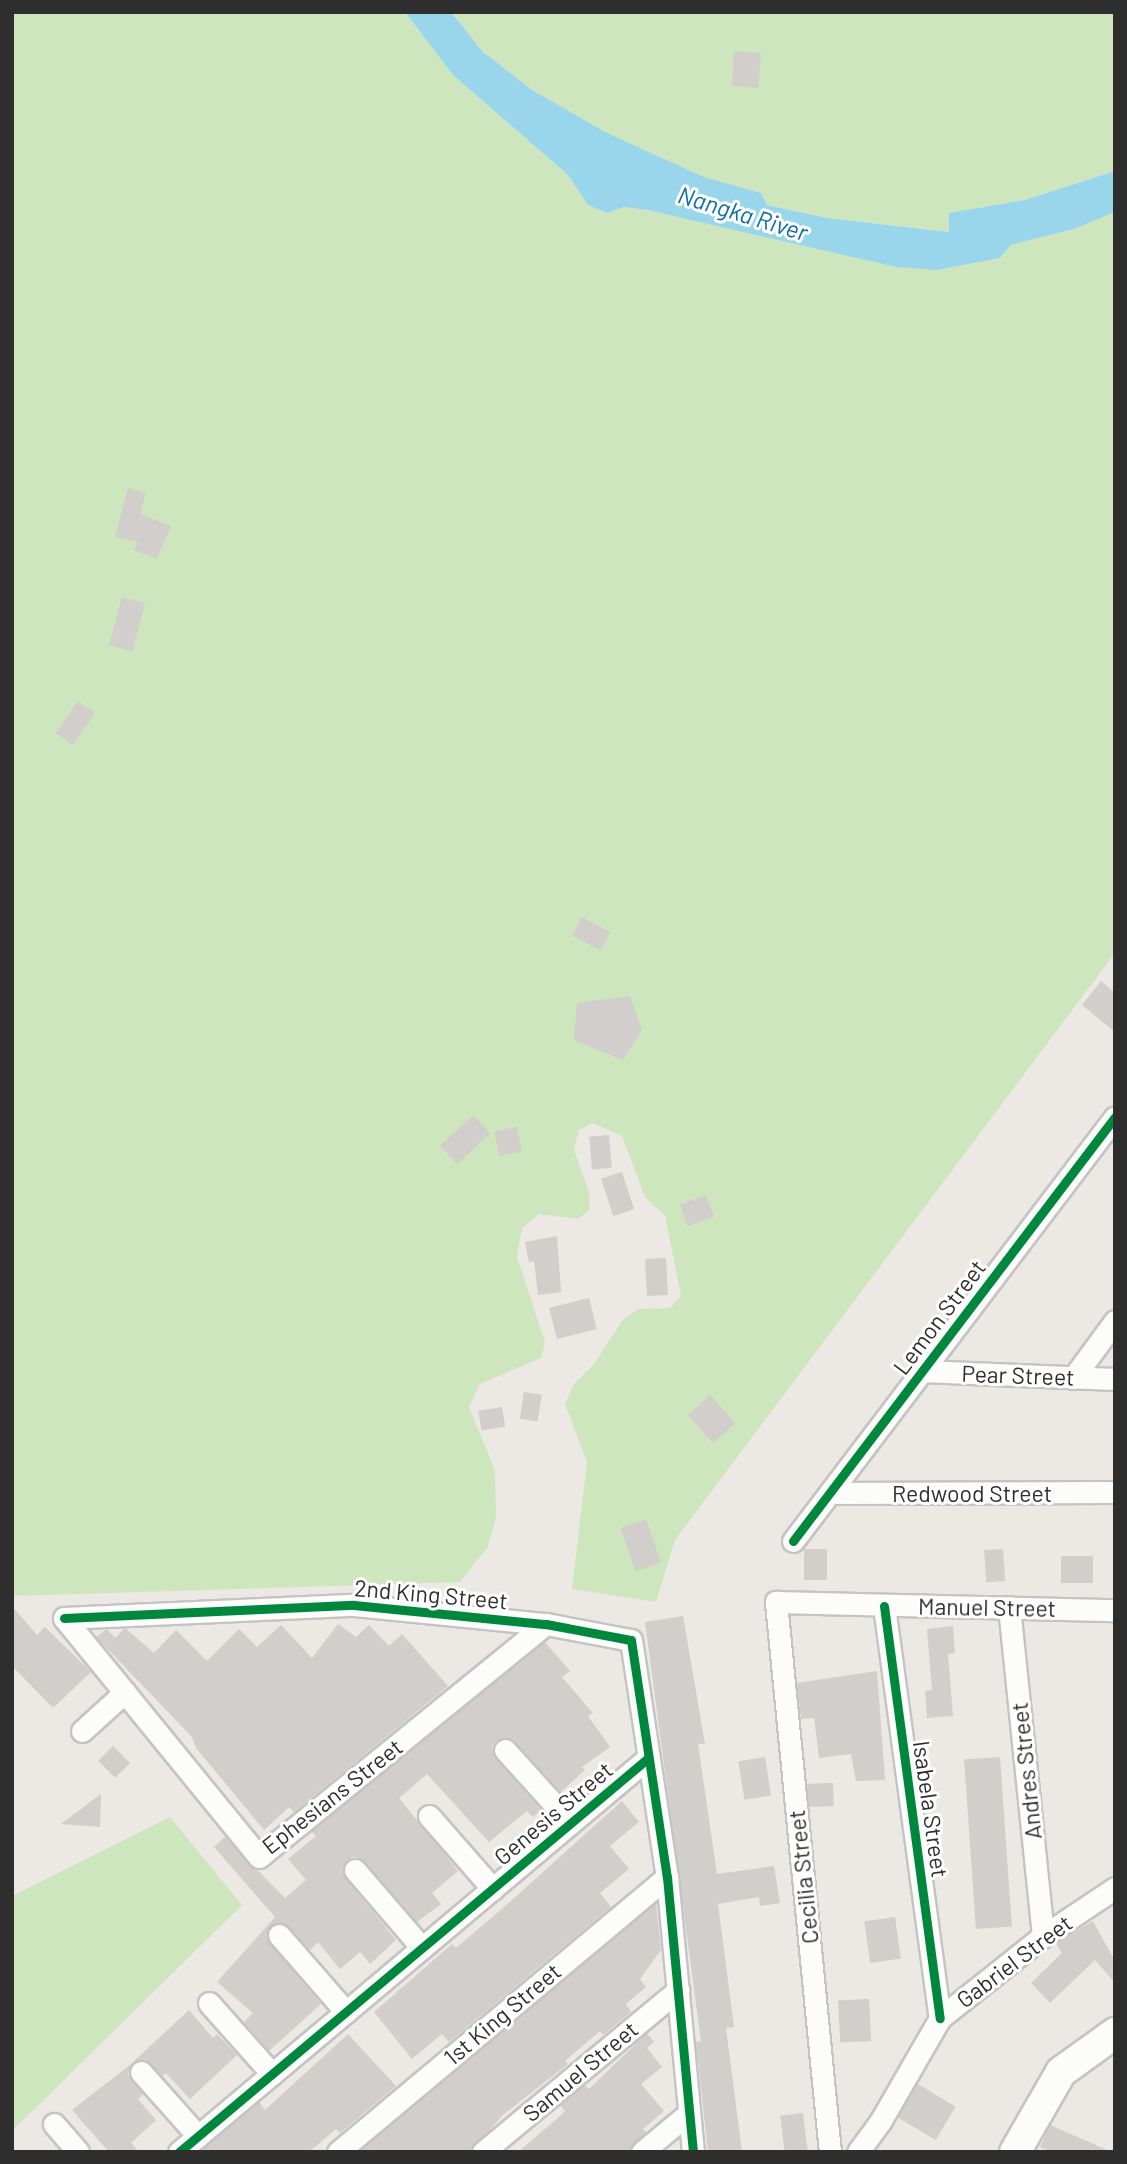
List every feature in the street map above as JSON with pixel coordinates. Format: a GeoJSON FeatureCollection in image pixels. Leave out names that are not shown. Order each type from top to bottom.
{"type":"FeatureCollection","features":[{"type":"Feature","properties":{"kind":"street","name":"Lemon Street"},"geometry":{"type":"LineString","coordinates":[[793,1541],[1115,1117]]}},
{"type":"Feature","properties":{"kind":"street"},"geometry":{"type":"LineString","coordinates":[[1073,1378],[1115,1321]]}},
{"type":"Feature","properties":{"kind":"street","name":"Pear Street"},"geometry":{"type":"LineString","coordinates":[[922,1371],[1115,1379]]}},
{"type":"Feature","properties":{"kind":"street","name":"Redwood Street"},"geometry":{"type":"LineString","coordinates":[[830,1493],[1115,1493]]}},
{"type":"Feature","properties":{"kind":"street","name":"Manuel Street"},"geometry":{"type":"LineString","coordinates":[[776,1602],[1115,1610]]}},
{"type":"Feature","properties":{"kind":"street","name":"Cecilia Street"},"geometry":{"type":"LineString","coordinates":[[776,1602],[830,2152]]}},
{"type":"Feature","properties":{"kind":"street","name":"2nd King Street"},"geometry":{"type":"LineString","coordinates":[[64,1618],[354,1605],[546,1623],[631,1640],[648,1758]]}},
{"type":"Feature","properties":{"kind":"street","name":"Isabela Street"},"geometry":{"type":"LineString","coordinates":[[884,1606],[940,2018]]}},
{"type":"Feature","properties":{"kind":"street","name":"Andres Street"},"geometry":{"type":"LineString","coordinates":[[1009,1607],[1044,1936]]}},
{"type":"Feature","properties":{"kind":"street","name":"Ephesians Street"},"geometry":{"type":"LineString","coordinates":[[64,1618],[259,1857],[546,1623]]}},
{"type":"Feature","properties":{"kind":"street"},"geometry":{"type":"LineString","coordinates":[[82,1731],[125,1692]]}},
{"type":"Feature","properties":{"kind":"street"},"geometry":{"type":"LineString","coordinates":[[505,1750],[571,1823]]}},
{"type":"Feature","properties":{"kind":"street","name":"Genesis Street"},"geometry":{"type":"LineString","coordinates":[[179,2152],[648,1758]]}},
{"type":"Feature","properties":{"kind":"street","name":"Genesis Street"},"geometry":{"type":"LineString","coordinates":[[648,1758],[667,1877],[693,2152]]}},
{"type":"Feature","properties":{"kind":"street"},"geometry":{"type":"LineString","coordinates":[[429,1816],[493,1889]]}},
{"type":"Feature","properties":{"kind":"street"},"geometry":{"type":"LineString","coordinates":[[355,1870],[422,1948]]}},
{"type":"Feature","properties":{"kind":"street","name":"1st King Street"},"geometry":{"type":"LineString","coordinates":[[338,2152],[667,1877]]}},
{"type":"Feature","properties":{"kind":"street","name":"Gabriel Street"},"geometry":{"type":"LineString","coordinates":[[858,2152],[880,2122],[940,2018],[1044,1936],[1115,1888]]}},
{"type":"Feature","properties":{"kind":"street"},"geometry":{"type":"LineString","coordinates":[[279,1935],[346,2012]]}},
{"type":"Feature","properties":{"kind":"street","name":"Samuel Street"},"geometry":{"type":"LineString","coordinates":[[483,2152],[678,1990]]}},
{"type":"Feature","properties":{"kind":"street"},"geometry":{"type":"LineString","coordinates":[[209,2003],[272,2074]]}},
{"type":"Feature","properties":{"kind":"street"},"geometry":{"type":"LineString","coordinates":[[1015,2152],[1047,2089],[1061,2072],[1115,2033]]}},
{"type":"Feature","properties":{"kind":"street"},"geometry":{"type":"LineString","coordinates":[[141,2072],[198,2136]]}},
{"type":"Feature","properties":{"kind":"street"},"geometry":{"type":"LineString","coordinates":[[642,2152],[689,2113]]}},
{"type":"Feature","properties":{"kind":"street"},"geometry":{"type":"LineString","coordinates":[[54,2124],[78,2152]]}},
{"type":"Feature","properties":{"kind":"green space"},"geometry":{"type":"Polygon","coordinates":[[[12,12],[405,12],[453,75],[568,175],[588,205],[607,213],[624,207],[648,210],[937,270],[1000,258],[1011,245],[1074,229],[1115,212],[1115,953],[675,1540],[656,1602],[572,1589],[587,1462],[565,1404],[574,1384],[594,1364],[622,1321],[638,1309],[670,1308],[681,1296],[665,1216],[645,1197],[622,1136],[592,1123],[579,1130],[574,1150],[589,1192],[590,1210],[578,1219],[539,1214],[522,1228],[517,1257],[545,1342],[541,1358],[480,1384],[469,1407],[495,1470],[496,1518],[487,1548],[460,1582],[12,1596],[12,12]]]}},
{"type":"Feature","properties":{"kind":"green space"},"geometry":{"type":"Polygon","coordinates":[[[451,12],[1115,12],[1115,171],[1025,200],[950,213],[950,232],[827,218],[767,205],[761,193],[704,177],[607,133],[532,90],[482,51],[451,12]]]}},
{"type":"Feature","properties":{"kind":"green space"},"geometry":{"type":"Polygon","coordinates":[[[170,1817],[242,1905],[12,2131],[12,1896],[170,1817]]]}},
{"type":"Feature","properties":{"kind":"water","name":"Nangka River"},"geometry":{"type":"Polygon","coordinates":[[[405,12],[451,12],[482,51],[532,90],[607,133],[704,177],[761,193],[767,205],[827,218],[949,232],[949,213],[1025,200],[1115,171],[1115,212],[1074,229],[1011,245],[1000,258],[937,270],[896,267],[648,210],[624,207],[607,213],[588,205],[568,175],[453,75],[405,12]]]}},
{"type":"Feature","properties":{"kind":"building"},"geometry":{"type":"Polygon","coordinates":[[[734,51],[761,53],[758,88],[732,86],[734,51]]]}},
{"type":"Feature","properties":{"kind":"building"},"geometry":{"type":"Polygon","coordinates":[[[128,488],[146,493],[140,514],[171,526],[157,559],[134,550],[138,542],[115,537],[128,488]]]}},
{"type":"Feature","properties":{"kind":"building"},"geometry":{"type":"Polygon","coordinates":[[[122,597],[145,603],[132,652],[109,645],[122,597]]]}},
{"type":"Feature","properties":{"kind":"building"},"geometry":{"type":"Polygon","coordinates":[[[78,701],[95,713],[73,745],[56,733],[78,701]]]}},
{"type":"Feature","properties":{"kind":"building"},"geometry":{"type":"Polygon","coordinates":[[[582,917],[610,932],[600,951],[572,936],[582,917]]]}},
{"type":"Feature","properties":{"kind":"building"},"geometry":{"type":"Polygon","coordinates":[[[1101,981],[1115,993],[1115,1032],[1082,1005],[1101,981]]]}},
{"type":"Feature","properties":{"kind":"building"},"geometry":{"type":"Polygon","coordinates":[[[630,996],[642,1030],[623,1060],[574,1040],[577,1003],[630,996]]]}},
{"type":"Feature","properties":{"kind":"building"},"geometry":{"type":"Polygon","coordinates":[[[473,1115],[490,1133],[457,1164],[440,1146],[473,1115]]]}},
{"type":"Feature","properties":{"kind":"building"},"geometry":{"type":"Polygon","coordinates":[[[517,1127],[522,1152],[499,1156],[494,1131],[517,1127]]]}},
{"type":"Feature","properties":{"kind":"building"},"geometry":{"type":"Polygon","coordinates":[[[609,1135],[612,1168],[592,1170],[589,1137],[609,1135]]]}},
{"type":"Feature","properties":{"kind":"building"},"geometry":{"type":"Polygon","coordinates":[[[622,1172],[634,1209],[613,1216],[601,1179],[622,1172]]]}},
{"type":"Feature","properties":{"kind":"building"},"geometry":{"type":"Polygon","coordinates":[[[706,1195],[714,1217],[688,1226],[680,1205],[706,1195]]]}},
{"type":"Feature","properties":{"kind":"building"},"geometry":{"type":"Polygon","coordinates":[[[557,1236],[561,1292],[538,1295],[534,1261],[529,1262],[525,1242],[557,1236]]]}},
{"type":"Feature","properties":{"kind":"building"},"geometry":{"type":"Polygon","coordinates":[[[666,1258],[668,1295],[647,1296],[645,1259],[666,1258]]]}},
{"type":"Feature","properties":{"kind":"building"},"geometry":{"type":"Polygon","coordinates":[[[589,1298],[597,1329],[557,1339],[549,1308],[589,1298]]]}},
{"type":"Feature","properties":{"kind":"building"},"geometry":{"type":"Polygon","coordinates":[[[524,1392],[542,1395],[538,1421],[520,1419],[524,1392]]]}},
{"type":"Feature","properties":{"kind":"building"},"geometry":{"type":"Polygon","coordinates":[[[710,1395],[735,1423],[713,1443],[688,1415],[710,1395]]]}},
{"type":"Feature","properties":{"kind":"building"},"geometry":{"type":"Polygon","coordinates":[[[502,1407],[505,1427],[481,1431],[478,1411],[502,1407]]]}},
{"type":"Feature","properties":{"kind":"building"},"geometry":{"type":"Polygon","coordinates":[[[646,1519],[661,1562],[635,1571],[620,1528],[646,1519]]]}},
{"type":"Feature","properties":{"kind":"building"},"geometry":{"type":"Polygon","coordinates":[[[804,1549],[827,1549],[827,1580],[804,1580],[804,1549]]]}},
{"type":"Feature","properties":{"kind":"building"},"geometry":{"type":"Polygon","coordinates":[[[1003,1549],[1005,1581],[986,1582],[984,1550],[1003,1549]]]}},
{"type":"Feature","properties":{"kind":"building"},"geometry":{"type":"Polygon","coordinates":[[[1061,1556],[1093,1556],[1093,1583],[1061,1583],[1061,1556]]]}},
{"type":"Feature","properties":{"kind":"building"},"geometry":{"type":"Polygon","coordinates":[[[12,1606],[37,1635],[45,1627],[91,1672],[53,1708],[12,1666],[12,1606]]]}},
{"type":"Feature","properties":{"kind":"building"},"geometry":{"type":"Polygon","coordinates":[[[683,1616],[705,1744],[698,1744],[717,1874],[774,1866],[780,1903],[760,1906],[759,1897],[718,1904],[734,2027],[726,2028],[742,2152],[708,2152],[696,2042],[701,2041],[645,1622],[683,1616]]]}},
{"type":"Feature","properties":{"kind":"building"},"geometry":{"type":"Polygon","coordinates":[[[338,1624],[356,1637],[369,1625],[389,1646],[402,1634],[448,1686],[294,1812],[289,1807],[264,1830],[196,1748],[192,1737],[96,1637],[107,1629],[115,1638],[125,1628],[154,1653],[176,1630],[207,1661],[239,1629],[257,1647],[281,1625],[312,1658],[338,1624]]]}},
{"type":"Feature","properties":{"kind":"building"},"geometry":{"type":"Polygon","coordinates":[[[953,1626],[955,1653],[948,1654],[953,1716],[927,1718],[925,1691],[932,1690],[927,1629],[953,1626]]]}},
{"type":"Feature","properties":{"kind":"building"},"geometry":{"type":"Polygon","coordinates":[[[545,1642],[570,1671],[562,1677],[593,1713],[588,1716],[610,1747],[582,1767],[585,1770],[561,1792],[514,1741],[497,1740],[492,1747],[495,1758],[541,1810],[533,1817],[527,1811],[489,1842],[427,1774],[399,1798],[458,1871],[432,1893],[441,1904],[417,1922],[364,1861],[353,1857],[346,1861],[345,1878],[396,1940],[370,1964],[360,1952],[340,1969],[318,1942],[310,1950],[284,1923],[270,1926],[269,1943],[321,2004],[269,2051],[244,2022],[253,2013],[217,1982],[275,1917],[214,1847],[225,1837],[285,1898],[306,1880],[288,1859],[316,1836],[311,1831],[545,1642]]]}},
{"type":"Feature","properties":{"kind":"building"},"geometry":{"type":"Polygon","coordinates":[[[877,1671],[885,1780],[856,1781],[851,1754],[819,1758],[814,1718],[801,1719],[797,1683],[877,1671]]]}},
{"type":"Feature","properties":{"kind":"building"},"geometry":{"type":"Polygon","coordinates":[[[113,1746],[130,1763],[115,1778],[98,1761],[113,1746]]]}},
{"type":"Feature","properties":{"kind":"building"},"geometry":{"type":"Polygon","coordinates":[[[765,1757],[771,1796],[744,1800],[738,1761],[765,1757]]]}},
{"type":"Feature","properties":{"kind":"building"},"geometry":{"type":"Polygon","coordinates":[[[1000,1757],[1012,1927],[976,1929],[964,1760],[1000,1757]]]}},
{"type":"Feature","properties":{"kind":"building"},"geometry":{"type":"Polygon","coordinates":[[[833,1783],[834,1806],[808,1807],[807,1784],[833,1783]]]}},
{"type":"Feature","properties":{"kind":"building"},"geometry":{"type":"Polygon","coordinates":[[[101,1794],[100,1827],[61,1824],[101,1794]]]}},
{"type":"Feature","properties":{"kind":"building"},"geometry":{"type":"Polygon","coordinates":[[[622,1801],[639,1822],[610,1846],[629,1869],[600,1893],[611,1907],[449,2042],[442,2034],[412,2059],[374,2012],[452,1944],[456,1948],[622,1801]]]}},
{"type":"Feature","properties":{"kind":"building"},"geometry":{"type":"Polygon","coordinates":[[[656,1903],[661,1950],[640,1979],[646,1987],[626,2004],[631,2012],[603,2035],[600,2031],[565,2061],[568,2064],[504,2114],[470,2152],[359,2152],[656,1903]]]}},
{"type":"Feature","properties":{"kind":"building"},"geometry":{"type":"Polygon","coordinates":[[[895,1917],[901,1959],[870,1963],[864,1921],[895,1917]]]}},
{"type":"Feature","properties":{"kind":"building"},"geometry":{"type":"Polygon","coordinates":[[[1093,1921],[1115,1961],[1115,1983],[1095,1960],[1050,2003],[1031,1983],[1062,1953],[1056,1943],[1093,1921]]]}},
{"type":"Feature","properties":{"kind":"building"},"geometry":{"type":"Polygon","coordinates":[[[869,1999],[871,2041],[840,2043],[838,2001],[869,1999]]]}},
{"type":"Feature","properties":{"kind":"building"},"geometry":{"type":"Polygon","coordinates":[[[189,2010],[213,2038],[217,2034],[237,2055],[190,2099],[166,2073],[163,2076],[146,2060],[134,2061],[189,2010]]]}},
{"type":"Feature","properties":{"kind":"building"},"geometry":{"type":"Polygon","coordinates":[[[647,2033],[654,2042],[647,2048],[662,2067],[641,2084],[664,2111],[643,2129],[646,2132],[629,2152],[518,2152],[565,2111],[560,2105],[585,2085],[589,2089],[647,2033]]]}},
{"type":"Feature","properties":{"kind":"building"},"geometry":{"type":"Polygon","coordinates":[[[348,2034],[396,2086],[340,2133],[336,2129],[309,2152],[200,2152],[259,2102],[265,2110],[348,2034]]]}},
{"type":"Feature","properties":{"kind":"building"},"geometry":{"type":"Polygon","coordinates":[[[131,2064],[128,2075],[143,2094],[138,2099],[156,2120],[131,2143],[139,2152],[109,2152],[72,2110],[131,2064]]]}},
{"type":"Feature","properties":{"kind":"building"},"geometry":{"type":"Polygon","coordinates":[[[918,2084],[956,2107],[936,2140],[898,2117],[918,2084]]]}},
{"type":"Feature","properties":{"kind":"building"},"geometry":{"type":"Polygon","coordinates":[[[803,2113],[808,2152],[785,2152],[780,2116],[803,2113]]]}},
{"type":"Feature","properties":{"kind":"building"},"geometry":{"type":"Polygon","coordinates":[[[1050,2125],[1112,2152],[1052,2152],[1040,2147],[1050,2125]]]}},
{"type":"Feature","properties":{"kind":"cycle path"},"geometry":{"type":"LineString","coordinates":[[793,1541],[1115,1117]]}},
{"type":"Feature","properties":{"kind":"cycle path"},"geometry":{"type":"LineString","coordinates":[[64,1618],[354,1605],[546,1624],[631,1640],[667,1877],[693,2152]]}},
{"type":"Feature","properties":{"kind":"cycle path"},"geometry":{"type":"LineString","coordinates":[[884,1606],[940,2018]]}},
{"type":"Feature","properties":{"kind":"cycle path"},"geometry":{"type":"LineString","coordinates":[[179,2152],[648,1758]]}}]}
